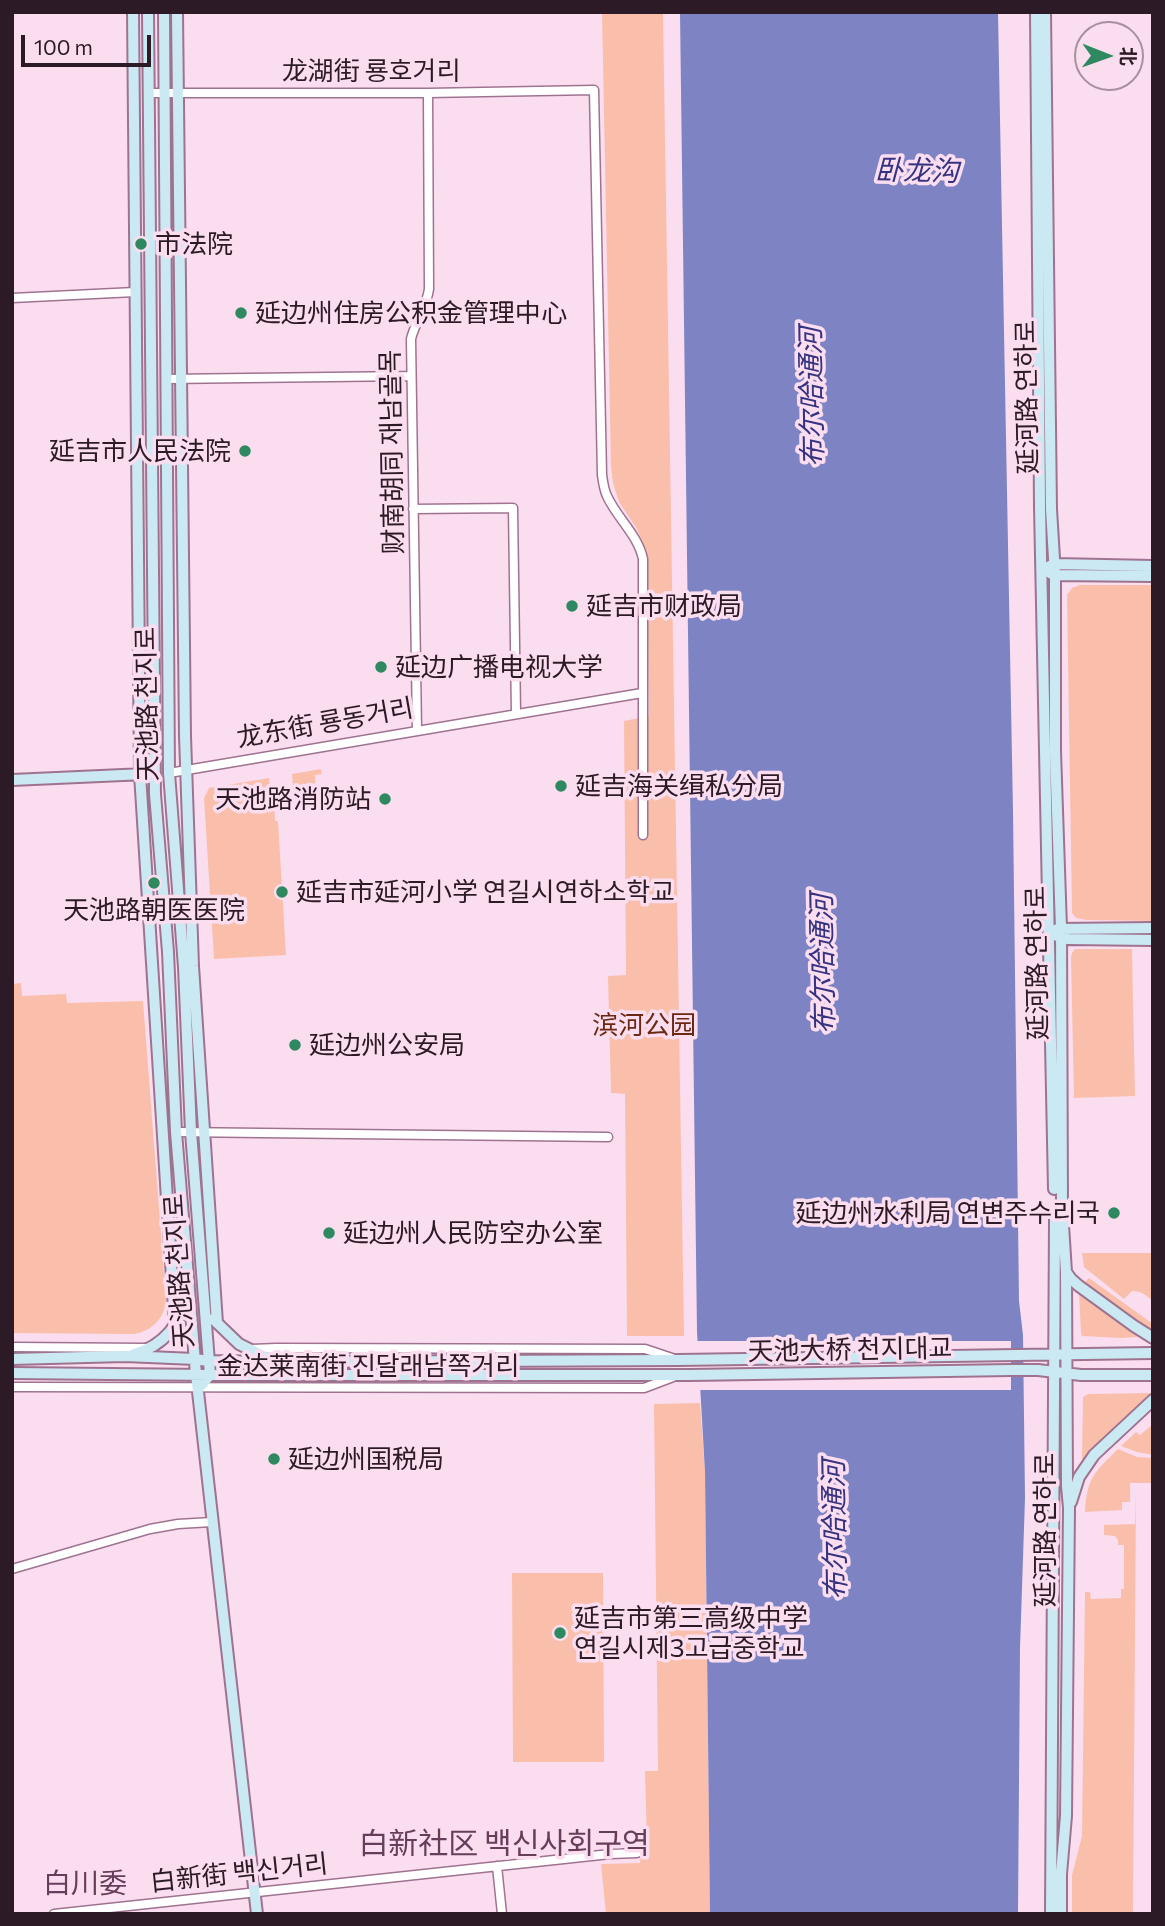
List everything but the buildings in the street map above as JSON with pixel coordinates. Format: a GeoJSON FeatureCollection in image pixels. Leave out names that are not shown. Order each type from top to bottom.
{"type":"FeatureCollection","features":[{"type":"Feature","properties":{"kind":"main road","name":"天池路 천지로"},"geometry":{"type":"LineString","coordinates":[[133,12],[140,774],[176,1325]]}},
{"type":"Feature","properties":{"kind":"main road","name":"天池路 천지로"},"geometry":{"type":"LineString","coordinates":[[148,12],[154,774],[168,952],[176,1132],[195,1374],[257,1914]]}},
{"type":"Feature","properties":{"kind":"main road","name":"天池路 천지로"},"geometry":{"type":"LineString","coordinates":[[163,12],[169,773],[184,967],[191,1132],[209,1375],[198,1389]]}},
{"type":"Feature","properties":{"kind":"main road","name":"天池路 천지로"},"geometry":{"type":"LineString","coordinates":[[177,12],[185,736],[193,966],[217,1323]]}},
{"type":"Feature","properties":{"kind":"main road","name":"延河路 연하로"},"geometry":{"type":"LineString","coordinates":[[1036,12],[1041,570],[1056,1254],[1051,1914]]}},
{"type":"Feature","properties":{"kind":"main road","name":"延河路 연하로"},"geometry":{"type":"LineString","coordinates":[[1045,12],[1051,509],[1055,570],[1055,751],[1061,933],[1062,1209],[1066,1272],[1069,1508],[1066,1816],[1061,1914]]}},
{"type":"Feature","properties":{"kind":"main road"},"geometry":{"type":"LineString","coordinates":[[1041,570],[1153,566]]}},
{"type":"Feature","properties":{"kind":"main road"},"geometry":{"type":"LineString","coordinates":[[1055,570],[1153,576]]}},
{"type":"Feature","properties":{"kind":"main road","name":"龙东街 룡동거리"},"geometry":{"type":"LineString","coordinates":[[12,780],[169,773]]}},
{"type":"Feature","properties":{"kind":"main road"},"geometry":{"type":"LineString","coordinates":[[1048,932],[1153,928]]}},
{"type":"Feature","properties":{"kind":"main road"},"geometry":{"type":"LineString","coordinates":[[1061,933],[1068,939],[1153,940]]}},
{"type":"Feature","properties":{"kind":"main road"},"geometry":{"type":"LineString","coordinates":[[153,977],[168,952]]}},
{"type":"Feature","properties":{"kind":"main road"},"geometry":{"type":"LineString","coordinates":[[1066,1272],[1079,1286],[1153,1338]]}},
{"type":"Feature","properties":{"kind":"main road"},"geometry":{"type":"LineString","coordinates":[[125,1356],[149,1348],[169,1334],[185,1303],[189,1280]]}},
{"type":"Feature","properties":{"kind":"main road"},"geometry":{"type":"LineString","coordinates":[[205,1311],[239,1344],[276,1362]]}},
{"type":"Feature","properties":{"kind":"main road","name":"天池大桥 천지대교"},"geometry":{"type":"LineString","coordinates":[[690,1359],[1153,1353]]}},
{"type":"Feature","properties":{"kind":"main road","name":"金达莱南街 진달래남쪽거리"},"geometry":{"type":"LineString","coordinates":[[12,1359],[125,1356],[276,1362],[690,1359]]}},
{"type":"Feature","properties":{"kind":"main road","name":"天池大桥 천지대교"},"geometry":{"type":"LineString","coordinates":[[685,1375],[1011,1370],[1153,1375]]}},
{"type":"Feature","properties":{"kind":"main road","name":"金达莱南街 진달래남쪽거리"},"geometry":{"type":"LineString","coordinates":[[12,1373],[685,1375]]}},
{"type":"Feature","properties":{"kind":"main road"},"geometry":{"type":"LineString","coordinates":[[1069,1508],[1085,1466],[1153,1400]]}},
{"type":"Feature","properties":{"kind":"street","name":"龙湖街 룡호거리"},"geometry":{"type":"LineString","coordinates":[[149,93],[594,90],[602,475],[608,498],[635,539],[643,559],[642,692]]}},
{"type":"Feature","properties":{"kind":"street","name":"财南胡同 재남골목"},"geometry":{"type":"LineString","coordinates":[[417,731],[411,340],[429,289],[428,93]]}},
{"type":"Feature","properties":{"kind":"street"},"geometry":{"type":"LineString","coordinates":[[12,298],[135,292]]}},
{"type":"Feature","properties":{"kind":"street"},"geometry":{"type":"LineString","coordinates":[[166,379],[411,376]]}},
{"type":"Feature","properties":{"kind":"street"},"geometry":{"type":"LineString","coordinates":[[413,509],[513,508],[516,714]]}},
{"type":"Feature","properties":{"kind":"street"},"geometry":{"type":"LineString","coordinates":[[642,692],[643,835]]}},
{"type":"Feature","properties":{"kind":"street","name":"龙东街 룡동거리"},"geometry":{"type":"LineString","coordinates":[[169,773],[642,692]]}},
{"type":"Feature","properties":{"kind":"street"},"geometry":{"type":"LineString","coordinates":[[176,1132],[608,1137]]}},
{"type":"Feature","properties":{"kind":"street"},"geometry":{"type":"LineString","coordinates":[[12,1347],[149,1348]]}},
{"type":"Feature","properties":{"kind":"street","name":"金达莱南街 진달래남쪽거리"},"geometry":{"type":"LineString","coordinates":[[248,1350],[645,1349],[678,1360]]}},
{"type":"Feature","properties":{"kind":"street","name":"金达莱南街 진달래남쪽거리"},"geometry":{"type":"LineString","coordinates":[[12,1387],[644,1388],[685,1375]]}},
{"type":"Feature","properties":{"kind":"street"},"geometry":{"type":"LineString","coordinates":[[12,1569],[150,1529],[212,1522]]}},
{"type":"Feature","properties":{"kind":"street","name":"白新街 백신거리"},"geometry":{"type":"LineString","coordinates":[[54,1914],[637,1853]]}},
{"type":"Feature","properties":{"kind":"street"},"geometry":{"type":"LineString","coordinates":[[497,1866],[502,1914]]}},
{"type":"Feature","properties":{"kind":"green space","name":"滨河公园"},"geometry":{"type":"Polygon","coordinates":[[[602,12],[663,12],[684,1336],[627,1336],[625,1094],[611,1093],[608,976],[626,975],[624,721],[649,716],[647,553],[637,529],[619,502],[611,466],[602,12]]]}},
{"type":"Feature","properties":{"kind":"green space"},"geometry":{"type":"Polygon","coordinates":[[[1080,585],[1153,585],[1153,921],[1087,920],[1076,918],[1072,913],[1067,595],[1072,588],[1080,585]]]}},
{"type":"Feature","properties":{"kind":"green space"},"geometry":{"type":"Polygon","coordinates":[[[321,769],[322,774],[315,775],[316,811],[289,813],[287,789],[293,788],[292,774],[321,769]]]}},
{"type":"Feature","properties":{"kind":"green space"},"geometry":{"type":"Polygon","coordinates":[[[269,778],[271,794],[246,795],[246,800],[274,799],[275,821],[278,821],[286,955],[214,959],[204,798],[209,788],[269,778]]]}},
{"type":"Feature","properties":{"kind":"green space"},"geometry":{"type":"Polygon","coordinates":[[[1075,949],[1132,949],[1135,1096],[1074,1098],[1071,957],[1075,949]]]}},
{"type":"Feature","properties":{"kind":"green space"},"geometry":{"type":"Polygon","coordinates":[[[21,983],[22,996],[66,994],[67,1003],[143,1001],[166,1299],[160,1318],[152,1327],[141,1332],[12,1333],[12,984],[21,983]]]}},
{"type":"Feature","properties":{"kind":"green space"},"geometry":{"type":"Polygon","coordinates":[[[1082,1253],[1153,1253],[1153,1301],[1135,1291],[1124,1299],[1084,1267],[1082,1253]]]}},
{"type":"Feature","properties":{"kind":"green space"},"geometry":{"type":"Polygon","coordinates":[[[1089,1278],[1153,1324],[1153,1332],[1084,1283],[1089,1278]]]}},
{"type":"Feature","properties":{"kind":"green space"},"geometry":{"type":"Polygon","coordinates":[[[1079,1292],[1138,1337],[1082,1336],[1079,1292]]]}},
{"type":"Feature","properties":{"kind":"green space"},"geometry":{"type":"Polygon","coordinates":[[[1152,1393],[1084,1462],[1082,1461],[1083,1397],[1088,1394],[1152,1393]]]}},
{"type":"Feature","properties":{"kind":"green space"},"geometry":{"type":"Polygon","coordinates":[[[700,1403],[705,1472],[710,1914],[606,1914],[601,1864],[640,1863],[641,1847],[647,1844],[645,1771],[658,1771],[654,1404],[700,1403]]]}},
{"type":"Feature","properties":{"kind":"green space"},"geometry":{"type":"Polygon","coordinates":[[[1153,1424],[1153,1455],[1121,1446],[1136,1432],[1140,1435],[1153,1424]]]}},
{"type":"Feature","properties":{"kind":"green space"},"geometry":{"type":"Polygon","coordinates":[[[1118,1449],[1137,1457],[1153,1458],[1153,1483],[1130,1483],[1130,1502],[1122,1502],[1122,1510],[1085,1512],[1090,1483],[1118,1449]]]}},
{"type":"Feature","properties":{"kind":"green space"},"geometry":{"type":"Polygon","coordinates":[[[1136,1491],[1133,1914],[1072,1914],[1072,1875],[1082,1836],[1085,1592],[1090,1592],[1091,1599],[1121,1598],[1121,1589],[1124,1589],[1124,1545],[1118,1545],[1115,1536],[1104,1535],[1104,1525],[1135,1524],[1136,1491]]]}},
{"type":"Feature","properties":{"kind":"green space"},"geometry":{"type":"Polygon","coordinates":[[[512,1573],[603,1573],[604,1762],[513,1762],[512,1573]]]}},
{"type":"Feature","properties":{"kind":"water"},"geometry":{"type":"Polygon","coordinates":[[[680,12],[998,12],[1019,1301],[1023,1335],[1025,1498],[1020,1648],[1018,1914],[710,1914],[705,1472],[697,1332],[680,12]]]}},
{"type":"Feature","properties":{"kind":"pier"},"geometry":{"type":"Polygon","coordinates":[[[694,1341],[1011,1341],[1011,1390],[696,1390],[694,1341]]]}},
{"type":"Feature","properties":{"kind":"place","name":"市法院"},"geometry":{"type":"Point","coordinates":[141,244]}},
{"type":"Feature","properties":{"kind":"place","name":"延边州住房公积金管理中心"},"geometry":{"type":"Point","coordinates":[241,313]}},
{"type":"Feature","properties":{"kind":"place","name":"延吉市人民法院"},"geometry":{"type":"Point","coordinates":[245,451]}},
{"type":"Feature","properties":{"kind":"place","name":"延吉市财政局"},"geometry":{"type":"Point","coordinates":[572,606]}},
{"type":"Feature","properties":{"kind":"place","name":"延边广播电视大学"},"geometry":{"type":"Point","coordinates":[381,667]}},
{"type":"Feature","properties":{"kind":"place","name":"延吉海关缉私分局"},"geometry":{"type":"Point","coordinates":[561,786]}},
{"type":"Feature","properties":{"kind":"place","name":"天池路消防站"},"geometry":{"type":"Point","coordinates":[385,799]}},
{"type":"Feature","properties":{"kind":"place","name":"天池路朝医医院"},"geometry":{"type":"Point","coordinates":[154,883]}},
{"type":"Feature","properties":{"kind":"place","name":"延吉市延河小学 연길시연하소학교"},"geometry":{"type":"Point","coordinates":[282,892]}},
{"type":"Feature","properties":{"kind":"place","name":"延边州公安局"},"geometry":{"type":"Point","coordinates":[295,1045]}},
{"type":"Feature","properties":{"kind":"place","name":"延边州水利局 연변주수리국"},"geometry":{"type":"Point","coordinates":[1114,1213]}},
{"type":"Feature","properties":{"kind":"place","name":"延边州人民防空办公室"},"geometry":{"type":"Point","coordinates":[329,1233]}},
{"type":"Feature","properties":{"kind":"place","name":"延边州国税局"},"geometry":{"type":"Point","coordinates":[274,1459]}},
{"type":"Feature","properties":{"kind":"place","name":"延吉市第三高级中学 연길시제3고급중학교"},"geometry":{"type":"Point","coordinates":[560,1633]}},
{"type":"Feature","properties":{"kind":"district","name":"白新社区 백신사회구역"},"geometry":{"type":"Point","coordinates":[504,1844]}},
{"type":"Feature","properties":{"kind":"district","name":"白川委"},"geometry":{"type":"Point","coordinates":[85,1884]}},
{"type":"Feature","properties":{"kind":"water label","name":"卧龙沟"},"geometry":{"type":"Point","coordinates":[917,171]}},
{"type":"Feature","properties":{"kind":"water label","name":"布尔哈通河"},"geometry":{"type":"Point","coordinates":[812,397]}},
{"type":"Feature","properties":{"kind":"water label","name":"布尔哈通河"},"geometry":{"type":"Point","coordinates":[823,964]}},
{"type":"Feature","properties":{"kind":"water label","name":"布尔哈通河"},"geometry":{"type":"Point","coordinates":[835,1530]}}]}
